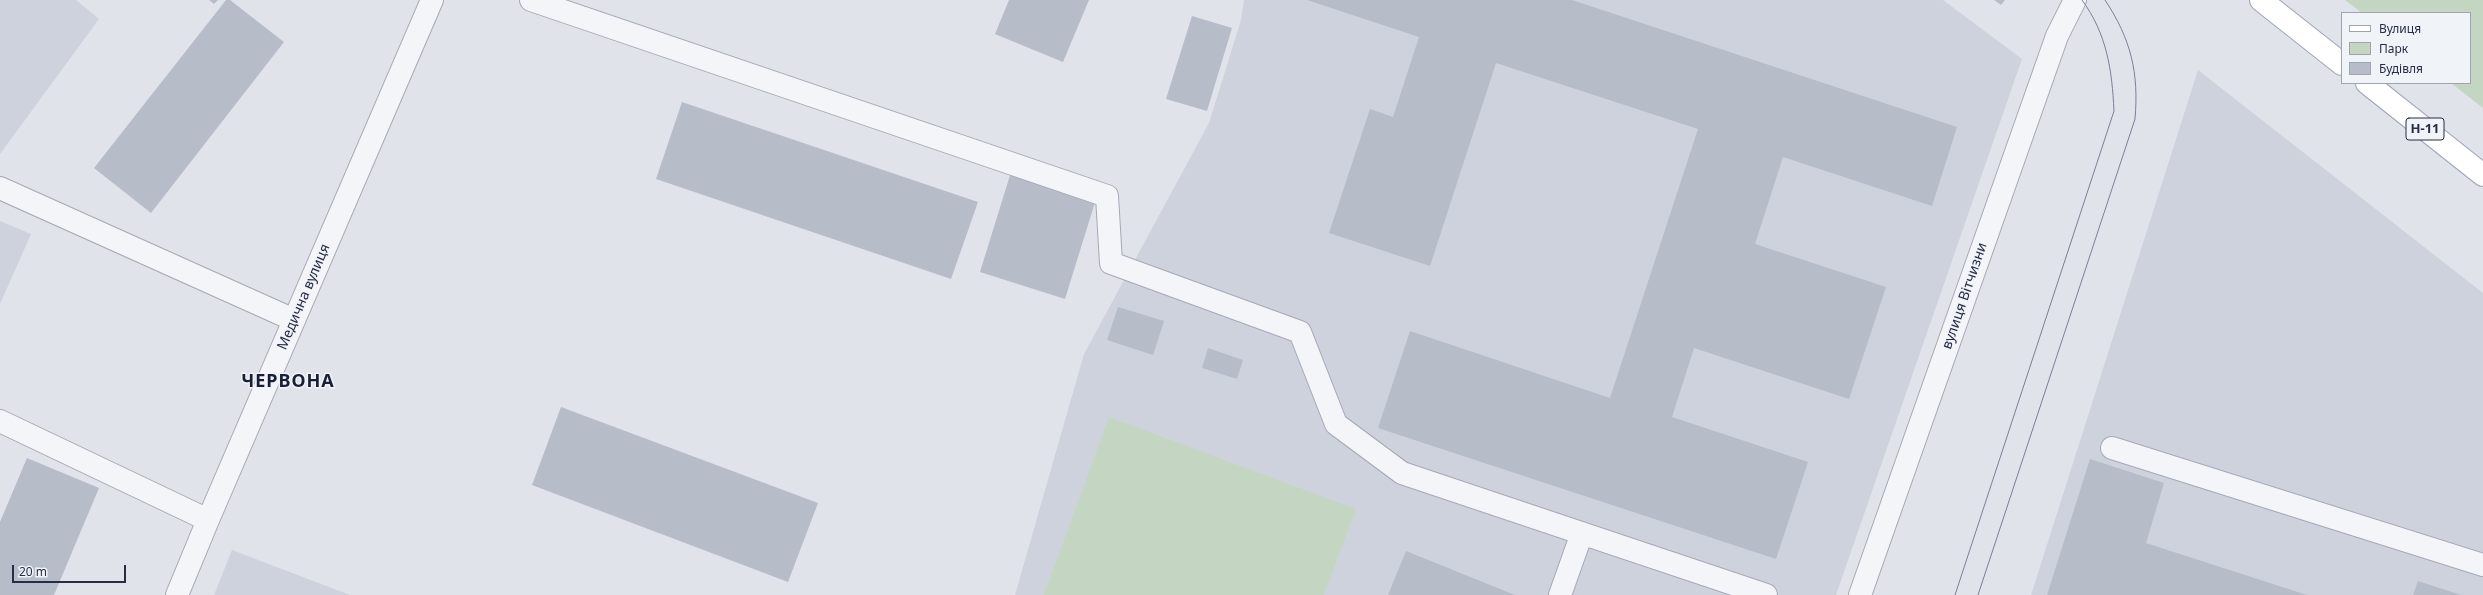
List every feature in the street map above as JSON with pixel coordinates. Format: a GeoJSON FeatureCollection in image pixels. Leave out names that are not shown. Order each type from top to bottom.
{"type":"FeatureCollection","features":[{"type":"Feature","properties":{"kind":"main road"},"geometry":{"type":"LineString","coordinates":[[2261,0],[2341,63]]}},
{"type":"Feature","properties":{"kind":"main road","name":"Н-11"},"geometry":{"type":"LineString","coordinates":[[2368,84],[2483,175]]}},
{"type":"Feature","properties":{"kind":"street","name":"Медична вулиця"},"geometry":{"type":"LineString","coordinates":[[177,595],[432,0]]}},
{"type":"Feature","properties":{"kind":"street"},"geometry":{"type":"LineString","coordinates":[[531,0],[1107,196],[1111,263],[1300,332],[1336,424],[1402,473],[1766,595]]}},
{"type":"Feature","properties":{"kind":"street","name":"вулиця Вітчизни"},"geometry":{"type":"LineString","coordinates":[[1860,595],[2057,36],[2076,0]]}},
{"type":"Feature","properties":{"kind":"street"},"geometry":{"type":"LineString","coordinates":[[0,188],[294,320]]}},
{"type":"Feature","properties":{"kind":"street"},"geometry":{"type":"LineString","coordinates":[[0,421],[208,520]]}},
{"type":"Feature","properties":{"kind":"street"},"geometry":{"type":"LineString","coordinates":[[2112,448],[2483,566]]}},
{"type":"Feature","properties":{"kind":"street"},"geometry":{"type":"LineString","coordinates":[[1560,595],[1582,533]]}},
{"type":"Feature","properties":{"kind":"shaded area"},"geometry":{"type":"Polygon","coordinates":[[[0,0],[76,0],[99,19],[0,154],[0,0]]]}},
{"type":"Feature","properties":{"kind":"shaded area"},"geometry":{"type":"Polygon","coordinates":[[[1244,0],[1943,0],[2022,59],[1836,595],[1015,595],[1084,354],[1209,123],[1241,20],[1244,0]]]}},
{"type":"Feature","properties":{"kind":"shaded area"},"geometry":{"type":"Polygon","coordinates":[[[2198,70],[2483,293],[2483,595],[2031,595],[2198,70]]]}},
{"type":"Feature","properties":{"kind":"shaded area"},"geometry":{"type":"Polygon","coordinates":[[[0,221],[31,234],[0,304],[0,221]]]}},
{"type":"Feature","properties":{"kind":"shaded area"},"geometry":{"type":"Polygon","coordinates":[[[232,550],[350,595],[214,595],[232,550]]]}},
{"type":"Feature","properties":{"kind":"green space"},"geometry":{"type":"Polygon","coordinates":[[[2345,0],[2483,0],[2483,108],[2452,84],[2471,84],[2471,12],[2361,12],[2345,0]]]}},
{"type":"Feature","properties":{"kind":"green space"},"geometry":{"type":"Polygon","coordinates":[[[1109,417],[1356,509],[1324,595],[1044,595],[1109,417]]]}},
{"type":"Feature","properties":{"kind":"building"},"geometry":{"type":"Polygon","coordinates":[[[209,0],[218,0],[214,4],[209,0]]]}},
{"type":"Feature","properties":{"kind":"building"},"geometry":{"type":"Polygon","coordinates":[[[226,0],[230,0],[284,42],[151,213],[94,168],[226,0]]]}},
{"type":"Feature","properties":{"kind":"building"},"geometry":{"type":"Polygon","coordinates":[[[1009,0],[1089,0],[1063,62],[995,34],[1009,0]]]}},
{"type":"Feature","properties":{"kind":"building"},"geometry":{"type":"Polygon","coordinates":[[[1307,0],[1572,0],[1957,127],[1932,206],[1783,157],[1755,244],[1886,287],[1849,399],[1694,348],[1672,417],[1808,462],[1776,559],[1378,428],[1410,331],[1610,398],[1698,129],[1496,63],[1430,266],[1329,233],[1370,109],[1393,117],[1419,37],[1307,0]]]}},
{"type":"Feature","properties":{"kind":"building"},"geometry":{"type":"Polygon","coordinates":[[[1994,0],[2005,0],[2001,5],[1994,0]]]}},
{"type":"Feature","properties":{"kind":"building"},"geometry":{"type":"Polygon","coordinates":[[[1192,16],[1232,28],[1207,111],[1166,99],[1192,16]]]}},
{"type":"Feature","properties":{"kind":"building"},"geometry":{"type":"Polygon","coordinates":[[[682,102],[978,202],[951,279],[656,179],[682,102]]]}},
{"type":"Feature","properties":{"kind":"building"},"geometry":{"type":"Polygon","coordinates":[[[1011,172],[1096,199],[1065,299],[980,272],[1011,172]]]}},
{"type":"Feature","properties":{"kind":"building"},"geometry":{"type":"Polygon","coordinates":[[[1118,307],[1164,321],[1153,355],[1107,340],[1118,307]]]}},
{"type":"Feature","properties":{"kind":"building"},"geometry":{"type":"Polygon","coordinates":[[[1208,348],[1243,360],[1237,379],[1202,368],[1208,348]]]}},
{"type":"Feature","properties":{"kind":"building"},"geometry":{"type":"Polygon","coordinates":[[[561,407],[818,503],[788,582],[532,485],[561,407]]]}},
{"type":"Feature","properties":{"kind":"building"},"geometry":{"type":"Polygon","coordinates":[[[27,458],[99,488],[54,595],[0,595],[0,522],[27,458]]]}},
{"type":"Feature","properties":{"kind":"building"},"geometry":{"type":"Polygon","coordinates":[[[2090,459],[2164,483],[2146,543],[2307,595],[2047,595],[2090,459]]]}},
{"type":"Feature","properties":{"kind":"building"},"geometry":{"type":"Polygon","coordinates":[[[1406,551],[1515,595],[1388,595],[1406,551]]]}},
{"type":"Feature","properties":{"kind":"building"},"geometry":{"type":"Polygon","coordinates":[[[2418,581],[2461,595],[2413,595],[2418,581]]]}},
{"type":"Feature","properties":{"kind":"tram line"},"geometry":{"type":"LineString","coordinates":[[1955,595],[2114,111],[2110,67],[2103,39],[2082,0]]}},
{"type":"Feature","properties":{"kind":"tram line"},"geometry":{"type":"LineString","coordinates":[[1978,595],[2135,119],[2136,86],[2131,57],[2121,29],[2105,0]]}},
{"type":"Feature","properties":{"kind":"district","name":"ЧЕРВОНА"},"geometry":{"type":"Point","coordinates":[288,382]}}]}
